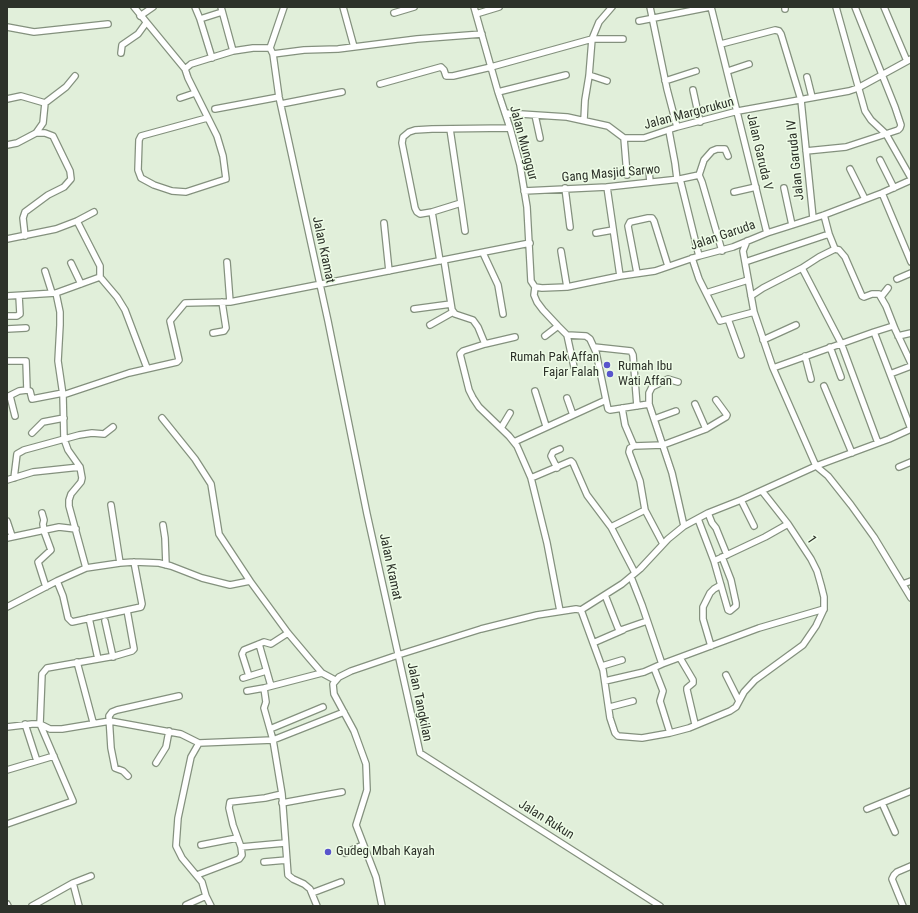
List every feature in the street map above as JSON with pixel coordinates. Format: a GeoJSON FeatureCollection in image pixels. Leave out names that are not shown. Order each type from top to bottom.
{"type":"FeatureCollection","features":[{"type":"Feature","properties":{"kind":"street"},"geometry":{"type":"LineString","coordinates":[[134,7],[185,69],[220,144],[226,179],[186,192],[172,191],[154,185],[141,178],[138,170],[139,140],[141,136],[207,118]]}},
{"type":"Feature","properties":{"kind":"street"},"geometry":{"type":"LineString","coordinates":[[140,16],[153,7]]}},
{"type":"Feature","properties":{"kind":"street"},"geometry":{"type":"LineString","coordinates":[[195,7],[212,58]]}},
{"type":"Feature","properties":{"kind":"street"},"geometry":{"type":"LineString","coordinates":[[185,69],[191,64],[233,51],[253,48],[270,48],[284,7]]}},
{"type":"Feature","properties":{"kind":"street"},"geometry":{"type":"LineString","coordinates":[[342,7],[354,47]]}},
{"type":"Feature","properties":{"kind":"street"},"geometry":{"type":"LineString","coordinates":[[394,13],[414,7]]}},
{"type":"Feature","properties":{"kind":"street","name":"Jalan Munggur"},"geometry":{"type":"LineString","coordinates":[[474,7],[520,165],[530,243],[531,281],[535,287],[534,295],[543,310],[567,335]]}},
{"type":"Feature","properties":{"kind":"street"},"geometry":{"type":"LineString","coordinates":[[476,14],[499,7]]}},
{"type":"Feature","properties":{"kind":"street"},"geometry":{"type":"LineString","coordinates":[[584,120],[592,39],[599,22],[612,7]]}},
{"type":"Feature","properties":{"kind":"street"},"geometry":{"type":"LineString","coordinates":[[650,7],[665,81],[677,127]]}},
{"type":"Feature","properties":{"kind":"street"},"geometry":{"type":"LineString","coordinates":[[639,21],[711,7]]}},
{"type":"Feature","properties":{"kind":"street","name":"Jalan Garuda V"},"geometry":{"type":"LineString","coordinates":[[711,7],[767,233]]}},
{"type":"Feature","properties":{"kind":"street"},"geometry":{"type":"LineString","coordinates":[[836,7],[865,111],[886,134],[911,179]]}},
{"type":"Feature","properties":{"kind":"street"},"geometry":{"type":"LineString","coordinates":[[806,151],[846,147],[898,130],[901,125],[856,7]]}},
{"type":"Feature","properties":{"kind":"street"},"geometry":{"type":"LineString","coordinates":[[884,7],[909,60]]}},
{"type":"Feature","properties":{"kind":"street"},"geometry":{"type":"LineString","coordinates":[[200,19],[222,10],[233,51]]}},
{"type":"Feature","properties":{"kind":"street"},"geometry":{"type":"LineString","coordinates":[[121,53],[122,45],[138,34],[146,23]]}},
{"type":"Feature","properties":{"kind":"street"},"geometry":{"type":"LineString","coordinates":[[7,27],[34,32],[108,24]]}},
{"type":"Feature","properties":{"kind":"street","name":"Jalan Garuda IV"},"geometry":{"type":"LineString","coordinates":[[721,44],[775,30],[779,31],[781,34],[801,100],[813,218]]}},
{"type":"Feature","properties":{"kind":"street"},"geometry":{"type":"LineString","coordinates":[[273,54],[354,47],[417,39],[482,34]]}},
{"type":"Feature","properties":{"kind":"street"},"geometry":{"type":"LineString","coordinates":[[380,84],[441,67],[446,76],[449,77],[592,39],[623,39]]}},
{"type":"Feature","properties":{"kind":"street","name":"Jalan Kramat"},"geometry":{"type":"LineString","coordinates":[[270,48],[273,54],[280,104],[398,655]]}},
{"type":"Feature","properties":{"kind":"street","name":"Jalan Margorukun"},"geometry":{"type":"LineString","coordinates":[[624,138],[644,138],[677,127],[738,111],[849,91],[858,88],[909,60]]}},
{"type":"Feature","properties":{"kind":"street"},"geometry":{"type":"LineString","coordinates":[[728,71],[749,64]]}},
{"type":"Feature","properties":{"kind":"street"},"geometry":{"type":"LineString","coordinates":[[665,81],[696,71]]}},
{"type":"Feature","properties":{"kind":"street"},"geometry":{"type":"LineString","coordinates":[[498,92],[566,75]]}},
{"type":"Feature","properties":{"kind":"street"},"geometry":{"type":"LineString","coordinates":[[588,75],[608,81]]}},
{"type":"Feature","properties":{"kind":"street"},"geometry":{"type":"LineString","coordinates":[[7,145],[17,144],[36,133],[43,123],[45,103],[66,87],[76,76]]}},
{"type":"Feature","properties":{"kind":"street"},"geometry":{"type":"LineString","coordinates":[[807,77],[812,97]]}},
{"type":"Feature","properties":{"kind":"street"},"geometry":{"type":"LineString","coordinates":[[693,90],[700,122]]}},
{"type":"Feature","properties":{"kind":"street"},"geometry":{"type":"LineString","coordinates":[[280,104],[342,92]]}},
{"type":"Feature","properties":{"kind":"street"},"geometry":{"type":"LineString","coordinates":[[180,98],[195,93]]}},
{"type":"Feature","properties":{"kind":"street"},"geometry":{"type":"LineString","coordinates":[[7,99],[21,96],[45,103]]}},
{"type":"Feature","properties":{"kind":"street"},"geometry":{"type":"LineString","coordinates":[[215,109],[279,97]]}},
{"type":"Feature","properties":{"kind":"street"},"geometry":{"type":"LineString","coordinates":[[505,113],[567,117],[608,126],[624,138],[627,176]]}},
{"type":"Feature","properties":{"kind":"street"},"geometry":{"type":"LineString","coordinates":[[536,115],[540,138]]}},
{"type":"Feature","properties":{"kind":"street"},"geometry":{"type":"LineString","coordinates":[[461,203],[432,212],[420,214],[417,212],[402,137],[415,130],[510,128]]}},
{"type":"Feature","properties":{"kind":"street"},"geometry":{"type":"LineString","coordinates":[[450,129],[465,231]]}},
{"type":"Feature","properties":{"kind":"street"},"geometry":{"type":"LineString","coordinates":[[668,131],[678,179],[699,256]]}},
{"type":"Feature","properties":{"kind":"street"},"geometry":{"type":"LineString","coordinates":[[25,236],[23,218],[25,212],[48,195],[64,187],[72,179],[70,171],[53,136],[45,133],[36,133]]}},
{"type":"Feature","properties":{"kind":"street"},"geometry":{"type":"LineString","coordinates":[[722,251],[699,174],[704,160],[712,151],[716,149],[726,149],[728,156]]}},
{"type":"Feature","properties":{"kind":"street"},"geometry":{"type":"LineString","coordinates":[[880,160],[894,188]]}},
{"type":"Feature","properties":{"kind":"street"},"geometry":{"type":"LineString","coordinates":[[850,169],[865,199]]}},
{"type":"Feature","properties":{"kind":"street"},"geometry":{"type":"LineString","coordinates":[[648,171],[650,182]]}},
{"type":"Feature","properties":{"kind":"street","name":"Gang Masjid Sarwo"},"geometry":{"type":"LineString","coordinates":[[524,191],[650,182],[678,179],[699,174]]}},
{"type":"Feature","properties":{"kind":"street","name":"Jalan Garuda"},"geometry":{"type":"LineString","coordinates":[[535,287],[567,287],[655,270],[699,256],[722,251],[767,233],[824,215],[882,193],[911,179]]}},
{"type":"Feature","properties":{"kind":"street"},"geometry":{"type":"LineString","coordinates":[[607,186],[620,276]]}},
{"type":"Feature","properties":{"kind":"street"},"geometry":{"type":"LineString","coordinates":[[734,192],[756,187]]}},
{"type":"Feature","properties":{"kind":"street"},"geometry":{"type":"LineString","coordinates":[[565,188],[570,227]]}},
{"type":"Feature","properties":{"kind":"street"},"geometry":{"type":"LineString","coordinates":[[784,188],[792,225]]}},
{"type":"Feature","properties":{"kind":"street"},"geometry":{"type":"LineString","coordinates":[[882,193],[911,262]]}},
{"type":"Feature","properties":{"kind":"street"},"geometry":{"type":"LineString","coordinates":[[7,238],[25,236],[56,229],[77,221],[94,212]]}},
{"type":"Feature","properties":{"kind":"street"},"geometry":{"type":"LineString","coordinates":[[432,212],[453,312],[473,320],[478,327],[485,344]]}},
{"type":"Feature","properties":{"kind":"street"},"geometry":{"type":"LineString","coordinates":[[824,215],[835,249],[839,250],[845,256],[862,296],[864,298],[877,293],[882,297],[890,314],[893,326],[911,363]]}},
{"type":"Feature","properties":{"kind":"street"},"geometry":{"type":"LineString","coordinates":[[637,273],[628,226],[630,222],[652,218],[654,220],[668,266]]}},
{"type":"Feature","properties":{"kind":"street"},"geometry":{"type":"LineString","coordinates":[[77,221],[100,266],[100,277],[117,297],[125,310],[147,368]]}},
{"type":"Feature","properties":{"kind":"street"},"geometry":{"type":"LineString","coordinates":[[384,223],[389,271]]}},
{"type":"Feature","properties":{"kind":"street"},"geometry":{"type":"LineString","coordinates":[[596,233],[613,230]]}},
{"type":"Feature","properties":{"kind":"street"},"geometry":{"type":"LineString","coordinates":[[745,262],[829,234]]}},
{"type":"Feature","properties":{"kind":"street"},"geometry":{"type":"LineString","coordinates":[[747,241],[742,251],[754,312],[773,368],[816,466],[828,476],[852,505],[874,537],[911,598]]}},
{"type":"Feature","properties":{"kind":"street"},"geometry":{"type":"LineString","coordinates":[[7,360],[26,361],[27,390],[30,391],[32,399],[63,394],[129,373],[174,363],[179,360],[170,321],[179,308],[185,303],[230,302],[530,243]]}},
{"type":"Feature","properties":{"kind":"street"},"geometry":{"type":"LineString","coordinates":[[733,247],[742,251]]}},
{"type":"Feature","properties":{"kind":"street"},"geometry":{"type":"LineString","coordinates":[[751,296],[835,249]]}},
{"type":"Feature","properties":{"kind":"street"},"geometry":{"type":"LineString","coordinates":[[562,251],[567,287]]}},
{"type":"Feature","properties":{"kind":"street"},"geometry":{"type":"LineString","coordinates":[[483,252],[498,285],[503,314]]}},
{"type":"Feature","properties":{"kind":"street"},"geometry":{"type":"LineString","coordinates":[[692,258],[700,280],[720,322],[754,312]]}},
{"type":"Feature","properties":{"kind":"street"},"geometry":{"type":"LineString","coordinates":[[227,262],[230,302]]}},
{"type":"Feature","properties":{"kind":"street"},"geometry":{"type":"LineString","coordinates":[[71,263],[81,284]]}},
{"type":"Feature","properties":{"kind":"street"},"geometry":{"type":"LineString","coordinates":[[802,268],[841,342],[878,443]]}},
{"type":"Feature","properties":{"kind":"street"},"geometry":{"type":"LineString","coordinates":[[45,271],[60,312],[58,361],[63,394],[64,439],[68,450],[80,467],[82,478],[81,482],[71,494],[69,500],[86,568]]}},
{"type":"Feature","properties":{"kind":"street"},"geometry":{"type":"LineString","coordinates":[[897,279],[911,273]]}},
{"type":"Feature","properties":{"kind":"street"},"geometry":{"type":"LineString","coordinates":[[7,296],[54,293],[100,277]]}},
{"type":"Feature","properties":{"kind":"street"},"geometry":{"type":"LineString","coordinates":[[706,293],[748,280]]}},
{"type":"Feature","properties":{"kind":"street"},"geometry":{"type":"LineString","coordinates":[[882,297],[888,288]]}},
{"type":"Feature","properties":{"kind":"street"},"geometry":{"type":"LineString","coordinates":[[7,316],[17,316],[20,314],[19,296]]}},
{"type":"Feature","properties":{"kind":"street"},"geometry":{"type":"LineString","coordinates":[[213,333],[224,331],[226,328],[222,302]]}},
{"type":"Feature","properties":{"kind":"street"},"geometry":{"type":"LineString","coordinates":[[414,309],[451,304]]}},
{"type":"Feature","properties":{"kind":"street"},"geometry":{"type":"LineString","coordinates":[[430,325],[453,312]]}},
{"type":"Feature","properties":{"kind":"street"},"geometry":{"type":"LineString","coordinates":[[728,319],[741,355]]}},
{"type":"Feature","properties":{"kind":"street"},"geometry":{"type":"LineString","coordinates":[[763,340],[796,325]]}},
{"type":"Feature","properties":{"kind":"street"},"geometry":{"type":"LineString","coordinates":[[545,336],[558,326]]}},
{"type":"Feature","properties":{"kind":"street"},"geometry":{"type":"LineString","coordinates":[[773,368],[841,342],[893,326]]}},
{"type":"Feature","properties":{"kind":"street"},"geometry":{"type":"LineString","coordinates":[[7,329],[26,328]]}},
{"type":"Feature","properties":{"kind":"street"},"geometry":{"type":"LineString","coordinates":[[382,906],[376,877],[356,825],[367,790],[366,764],[359,742],[334,694],[333,684],[335,680],[343,674],[481,629],[537,615],[576,609],[581,610],[633,575],[662,544],[684,526],[698,520],[708,513],[741,500],[816,466],[899,435],[911,429],[874,332]]}},
{"type":"Feature","properties":{"kind":"street"},"geometry":{"type":"LineString","coordinates":[[898,336],[911,333]]}},
{"type":"Feature","properties":{"kind":"street"},"geometry":{"type":"LineString","coordinates":[[574,367],[567,335],[586,336],[590,339],[596,352],[608,409],[610,410],[649,404]]}},
{"type":"Feature","properties":{"kind":"street"},"geometry":{"type":"LineString","coordinates":[[515,337],[485,344],[463,351],[460,354],[472,398],[517,446],[531,478],[547,543],[560,611]]}},
{"type":"Feature","properties":{"kind":"street"},"geometry":{"type":"LineString","coordinates":[[594,347],[631,351],[633,355],[637,406]]}},
{"type":"Feature","properties":{"kind":"street"},"geometry":{"type":"LineString","coordinates":[[830,347],[841,377]]}},
{"type":"Feature","properties":{"kind":"street"},"geometry":{"type":"LineString","coordinates":[[805,356],[811,379]]}},
{"type":"Feature","properties":{"kind":"street"},"geometry":{"type":"LineString","coordinates":[[890,374],[911,366]]}},
{"type":"Feature","properties":{"kind":"street"},"geometry":{"type":"LineString","coordinates":[[678,382],[668,379],[652,387],[649,393],[649,404],[672,473],[684,526]]}},
{"type":"Feature","properties":{"kind":"street"},"geometry":{"type":"LineString","coordinates":[[824,386],[852,453]]}},
{"type":"Feature","properties":{"kind":"street"},"geometry":{"type":"LineString","coordinates":[[15,416],[8,396],[19,391],[27,390]]}},
{"type":"Feature","properties":{"kind":"street"},"geometry":{"type":"LineString","coordinates":[[535,391],[546,426]]}},
{"type":"Feature","properties":{"kind":"street"},"geometry":{"type":"LineString","coordinates":[[567,398],[573,415]]}},
{"type":"Feature","properties":{"kind":"street"},"geometry":{"type":"LineString","coordinates":[[514,442],[546,426],[606,400]]}},
{"type":"Feature","properties":{"kind":"street"},"geometry":{"type":"LineString","coordinates":[[662,544],[645,510],[640,481],[630,448],[634,446],[663,445],[706,429],[727,415],[716,400]]}},
{"type":"Feature","properties":{"kind":"street"},"geometry":{"type":"LineString","coordinates":[[695,404],[706,429]]}},
{"type":"Feature","properties":{"kind":"street"},"geometry":{"type":"LineString","coordinates":[[622,408],[625,425],[634,446]]}},
{"type":"Feature","properties":{"kind":"street"},"geometry":{"type":"LineString","coordinates":[[654,419],[676,411]]}},
{"type":"Feature","properties":{"kind":"street"},"geometry":{"type":"LineString","coordinates":[[501,428],[510,413]]}},
{"type":"Feature","properties":{"kind":"street"},"geometry":{"type":"LineString","coordinates":[[32,433],[43,422],[64,418]]}},
{"type":"Feature","properties":{"kind":"street"},"geometry":{"type":"LineString","coordinates":[[162,418],[195,459],[211,484],[219,534],[250,581],[288,633],[322,673],[335,680]]}},
{"type":"Feature","properties":{"kind":"street"},"geometry":{"type":"LineString","coordinates":[[14,478],[17,454],[24,450],[92,433],[104,434],[113,427]]}},
{"type":"Feature","properties":{"kind":"street"},"geometry":{"type":"LineString","coordinates":[[557,468],[551,456],[553,452],[560,449]]}},
{"type":"Feature","properties":{"kind":"street"},"geometry":{"type":"LineString","coordinates":[[531,478],[571,461],[573,463],[587,495],[611,527],[633,575],[662,664]]}},
{"type":"Feature","properties":{"kind":"street"},"geometry":{"type":"LineString","coordinates":[[899,466],[911,462]]}},
{"type":"Feature","properties":{"kind":"street"},"geometry":{"type":"LineString","coordinates":[[7,480],[33,472],[80,467]]}},
{"type":"Feature","properties":{"kind":"street","name":"1"},"geometry":{"type":"LineString","coordinates":[[762,490],[788,524],[811,559],[817,571],[824,597],[824,609]]}},
{"type":"Feature","properties":{"kind":"street"},"geometry":{"type":"LineString","coordinates":[[741,500],[754,526]]}},
{"type":"Feature","properties":{"kind":"street"},"geometry":{"type":"LineString","coordinates":[[112,505],[120,563]]}},
{"type":"Feature","properties":{"kind":"street"},"geometry":{"type":"LineString","coordinates":[[611,527],[645,510]]}},
{"type":"Feature","properties":{"kind":"street"},"geometry":{"type":"LineString","coordinates":[[42,513],[44,530],[51,550],[38,562],[46,587]]}},
{"type":"Feature","properties":{"kind":"street"},"geometry":{"type":"LineString","coordinates":[[698,520],[714,561],[728,610],[730,611],[736,606],[731,580],[716,528],[708,513]]}},
{"type":"Feature","properties":{"kind":"street"},"geometry":{"type":"LineString","coordinates":[[7,521],[10,537],[59,527],[76,529]]}},
{"type":"Feature","properties":{"kind":"street"},"geometry":{"type":"LineString","coordinates":[[714,561],[766,537],[788,524]]}},
{"type":"Feature","properties":{"kind":"street"},"geometry":{"type":"LineString","coordinates":[[163,525],[166,565]]}},
{"type":"Feature","properties":{"kind":"street"},"geometry":{"type":"LineString","coordinates":[[57,581],[63,596],[68,618],[72,622],[127,610],[142,606],[134,562]]}},
{"type":"Feature","properties":{"kind":"street"},"geometry":{"type":"LineString","coordinates":[[7,607],[86,568],[120,563],[159,563],[202,578],[230,585],[250,581]]}},
{"type":"Feature","properties":{"kind":"street"},"geometry":{"type":"LineString","coordinates":[[903,584],[911,581]]}},
{"type":"Feature","properties":{"kind":"street"},"geometry":{"type":"LineString","coordinates":[[711,646],[703,619],[703,607],[714,589],[721,585]]}},
{"type":"Feature","properties":{"kind":"street"},"geometry":{"type":"LineString","coordinates":[[605,595],[618,628],[622,630]]}},
{"type":"Feature","properties":{"kind":"street"},"geometry":{"type":"LineString","coordinates":[[581,610],[602,666],[610,707],[610,718],[614,729],[618,736],[642,738],[689,728],[695,724],[730,711],[736,707],[744,692],[756,680],[803,645],[816,626],[824,609]]}},
{"type":"Feature","properties":{"kind":"street"},"geometry":{"type":"LineString","coordinates":[[605,681],[622,678],[654,668],[759,628],[824,609]]}},
{"type":"Feature","properties":{"kind":"street"},"geometry":{"type":"LineString","coordinates":[[7,824],[73,801],[40,724],[42,674],[47,668],[129,653],[132,651],[134,649],[127,610]]}},
{"type":"Feature","properties":{"kind":"street"},"geometry":{"type":"LineString","coordinates":[[89,618],[98,659]]}},
{"type":"Feature","properties":{"kind":"street"},"geometry":{"type":"LineString","coordinates":[[593,643],[647,621]]}},
{"type":"Feature","properties":{"kind":"street"},"geometry":{"type":"LineString","coordinates":[[105,622],[113,656]]}},
{"type":"Feature","properties":{"kind":"street"},"geometry":{"type":"LineString","coordinates":[[266,671],[246,677],[244,650],[264,642],[271,644],[288,633]]}},
{"type":"Feature","properties":{"kind":"street"},"geometry":{"type":"LineString","coordinates":[[259,644],[271,686]]}},
{"type":"Feature","properties":{"kind":"street","name":"Jalan Tangkilan"},"geometry":{"type":"LineString","coordinates":[[398,655],[420,753]]}},
{"type":"Feature","properties":{"kind":"street"},"geometry":{"type":"LineString","coordinates":[[680,658],[693,680],[693,683],[687,690],[695,724]]}},
{"type":"Feature","properties":{"kind":"street"},"geometry":{"type":"LineString","coordinates":[[602,666],[622,660]]}},
{"type":"Feature","properties":{"kind":"street"},"geometry":{"type":"LineString","coordinates":[[77,662],[93,722]]}},
{"type":"Feature","properties":{"kind":"street"},"geometry":{"type":"LineString","coordinates":[[654,668],[663,691],[660,701],[670,733]]}},
{"type":"Feature","properties":{"kind":"street"},"geometry":{"type":"LineString","coordinates":[[247,691],[322,673]]}},
{"type":"Feature","properties":{"kind":"street"},"geometry":{"type":"LineString","coordinates":[[726,675],[739,701]]}},
{"type":"Feature","properties":{"kind":"street"},"geometry":{"type":"LineString","coordinates":[[264,688],[266,702],[264,708],[273,740],[282,794],[288,875],[304,884],[312,893],[317,906]]}},
{"type":"Feature","properties":{"kind":"street"},"geometry":{"type":"LineString","coordinates":[[128,776],[123,771],[115,768],[111,748],[110,716],[112,712],[179,696]]}},
{"type":"Feature","properties":{"kind":"street"},"geometry":{"type":"LineString","coordinates":[[610,707],[633,701]]}},
{"type":"Feature","properties":{"kind":"street"},"geometry":{"type":"LineString","coordinates":[[270,729],[323,707]]}},
{"type":"Feature","properties":{"kind":"street"},"geometry":{"type":"LineString","coordinates":[[7,727],[25,724],[40,724],[50,729],[62,729],[78,727],[93,722],[110,721],[169,731],[181,734],[199,743],[273,740],[344,712]]}},
{"type":"Feature","properties":{"kind":"street"},"geometry":{"type":"LineString","coordinates":[[25,724],[37,761]]}},
{"type":"Feature","properties":{"kind":"street"},"geometry":{"type":"LineString","coordinates":[[156,763],[166,748],[169,731]]}},
{"type":"Feature","properties":{"kind":"street"},"geometry":{"type":"LineString","coordinates":[[199,743],[191,757],[180,807],[176,846],[182,858],[202,882],[211,906]]}},
{"type":"Feature","properties":{"kind":"street","name":"Jalan Rukun"},"geometry":{"type":"LineString","coordinates":[[420,753],[660,906]]}},
{"type":"Feature","properties":{"kind":"street"},"geometry":{"type":"LineString","coordinates":[[7,770],[54,756]]}},
{"type":"Feature","properties":{"kind":"street"},"geometry":{"type":"LineString","coordinates":[[868,809],[911,791]]}},
{"type":"Feature","properties":{"kind":"street"},"geometry":{"type":"LineString","coordinates":[[282,803],[342,792]]}},
{"type":"Feature","properties":{"kind":"street"},"geometry":{"type":"LineString","coordinates":[[197,875],[239,859],[242,855],[229,808],[230,802],[265,798],[282,794]]}},
{"type":"Feature","properties":{"kind":"street"},"geometry":{"type":"LineString","coordinates":[[882,803],[895,832]]}},
{"type":"Feature","properties":{"kind":"street"},"geometry":{"type":"LineString","coordinates":[[201,845],[237,838]]}},
{"type":"Feature","properties":{"kind":"street"},"geometry":{"type":"LineString","coordinates":[[241,847],[285,843]]}},
{"type":"Feature","properties":{"kind":"street"},"geometry":{"type":"LineString","coordinates":[[345,853],[363,845]]}},
{"type":"Feature","properties":{"kind":"street"},"geometry":{"type":"LineString","coordinates":[[264,862],[287,860]]}},
{"type":"Feature","properties":{"kind":"street"},"geometry":{"type":"LineString","coordinates":[[903,906],[892,879],[897,872],[911,866]]}},
{"type":"Feature","properties":{"kind":"street"},"geometry":{"type":"LineString","coordinates":[[32,906],[90,876]]}},
{"type":"Feature","properties":{"kind":"street"},"geometry":{"type":"LineString","coordinates":[[312,893],[341,882]]}},
{"type":"Feature","properties":{"kind":"street"},"geometry":{"type":"LineString","coordinates":[[73,884],[79,906]]}},
{"type":"Feature","properties":{"kind":"street"},"geometry":{"type":"LineString","coordinates":[[186,905],[206,896]]}},
{"type":"Feature","properties":{"kind":"place","name":"Rumah Pak Affan Fajar Falah"},"geometry":{"type":"Point","coordinates":[607,365]}},
{"type":"Feature","properties":{"kind":"place","name":"Rumah Ibu Wati Affan"},"geometry":{"type":"Point","coordinates":[610,374]}},
{"type":"Feature","properties":{"kind":"place","name":"Gudeg Mbah Kayah"},"geometry":{"type":"Point","coordinates":[328,852]}}]}
